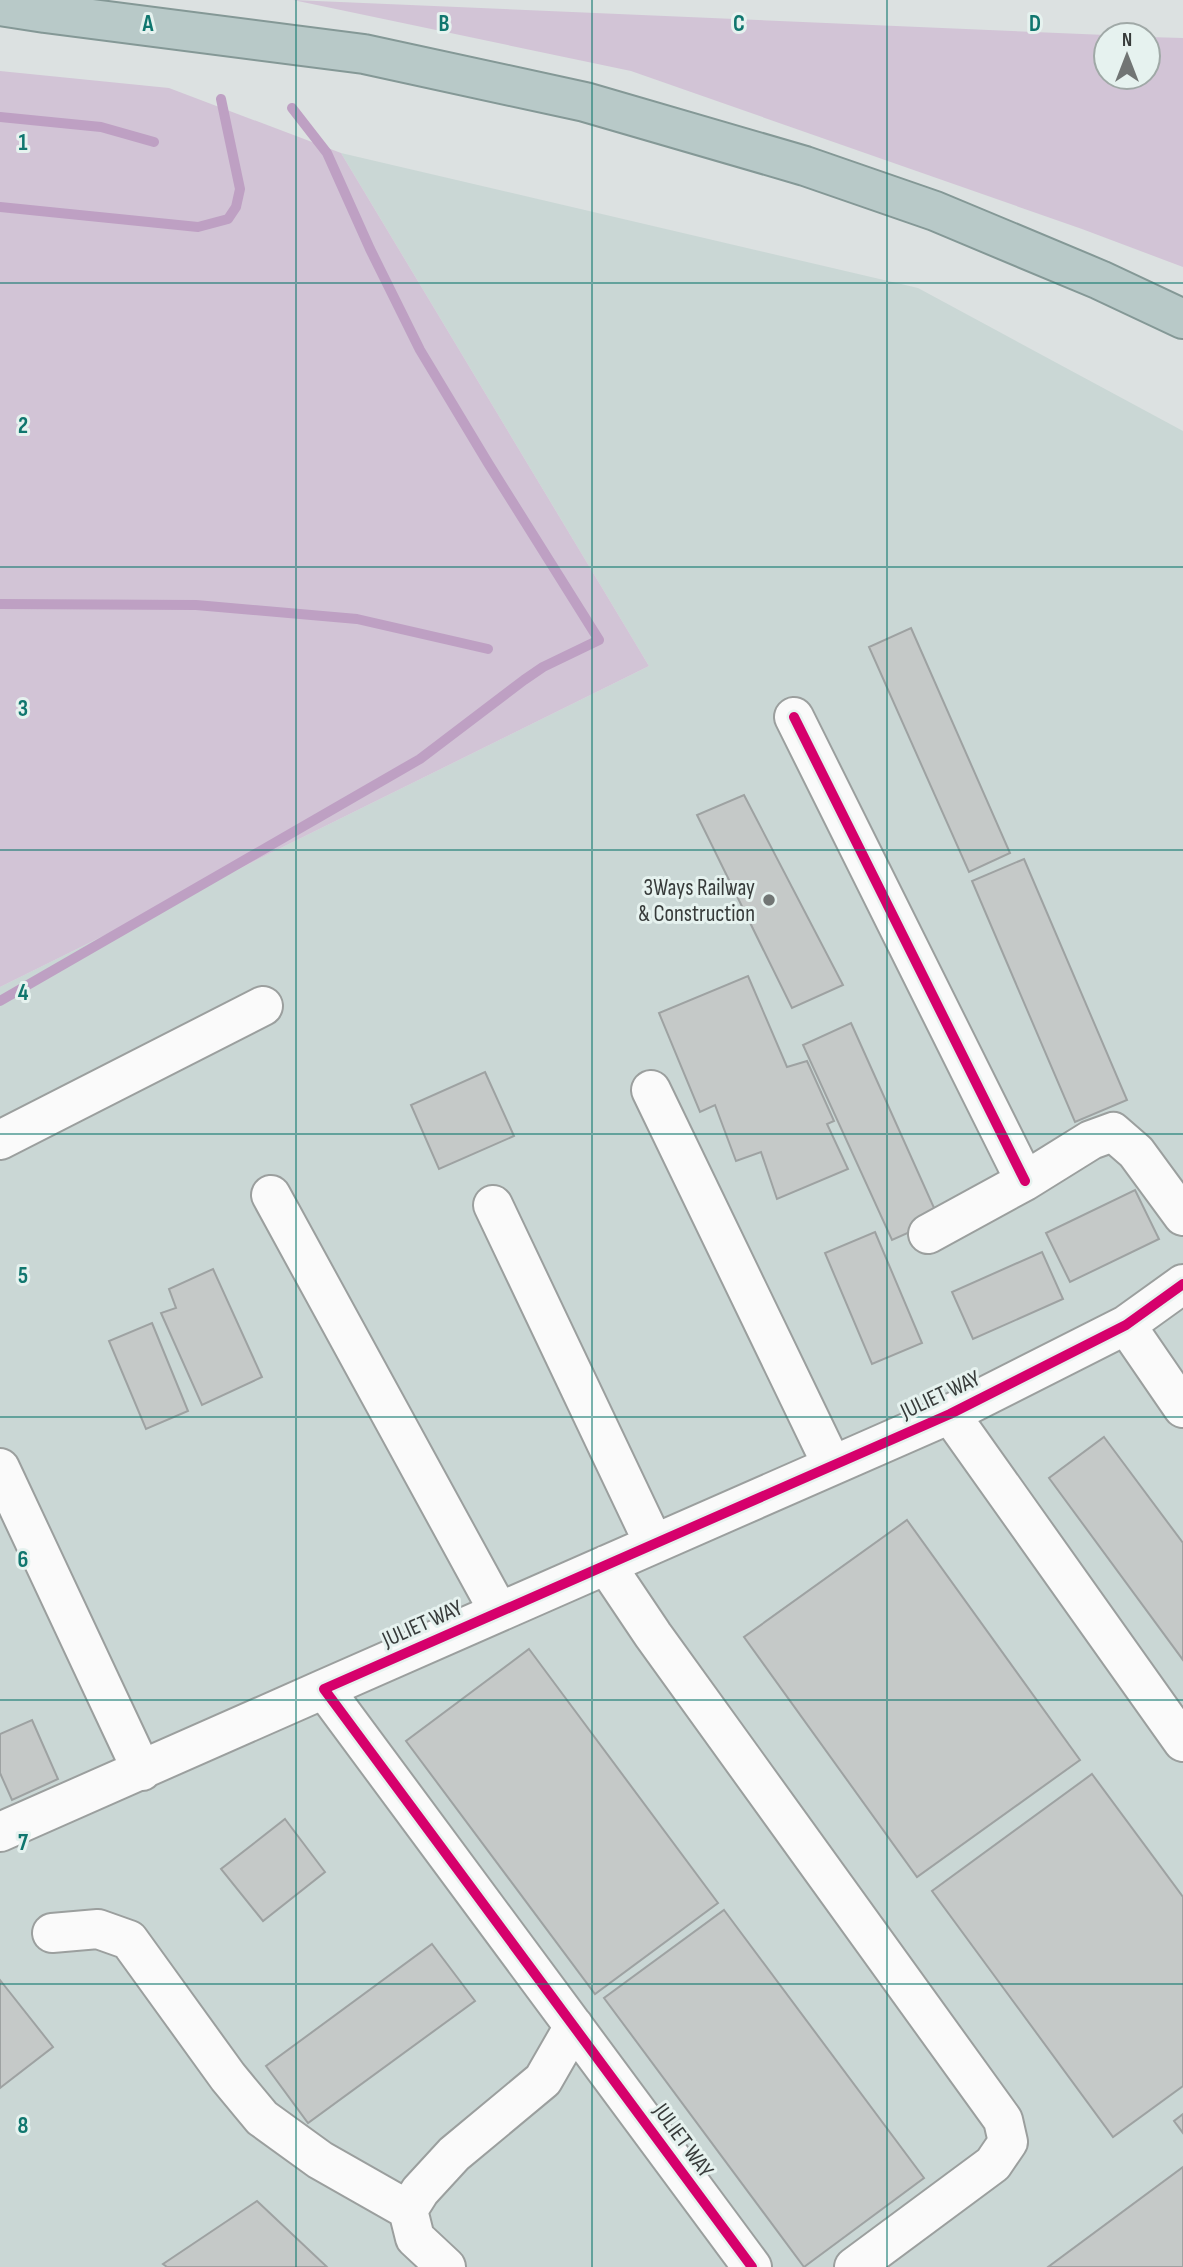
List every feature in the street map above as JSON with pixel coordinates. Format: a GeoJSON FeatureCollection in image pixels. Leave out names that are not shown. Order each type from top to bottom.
{"type":"FeatureCollection","features":[{"type":"Feature","properties":{"kind":"highway"},"geometry":{"type":"LineString","coordinates":[[0,6],[364,54],[585,102],[805,166],[935,211],[1100,280],[1183,319]]}},
{"type":"Feature","properties":{"kind":"highway"},"geometry":{"type":"LineString","coordinates":[[0,13],[45,13]]}},
{"type":"Feature","properties":{"kind":"street"},"geometry":{"type":"LineString","coordinates":[[794,717],[1025,1181]]}},
{"type":"Feature","properties":{"kind":"street"},"geometry":{"type":"LineString","coordinates":[[0,1140],[262,1006]]}},
{"type":"Feature","properties":{"kind":"street"},"geometry":{"type":"LineString","coordinates":[[651,1090],[832,1465]]}},
{"type":"Feature","properties":{"kind":"street"},"geometry":{"type":"LineString","coordinates":[[928,1234],[1025,1181],[1091,1140],[1113,1132],[1136,1152],[1183,1216]]}},
{"type":"Feature","properties":{"kind":"street"},"geometry":{"type":"LineString","coordinates":[[271,1195],[499,1612]]}},
{"type":"Feature","properties":{"kind":"street"},"geometry":{"type":"LineString","coordinates":[[492,1205],[654,1544]]}},
{"type":"Feature","properties":{"kind":"street","name":"JULIET WAY"},"geometry":{"type":"LineString","coordinates":[[752,2267],[324,1689],[950,1414],[1126,1325],[1183,1284]]}},
{"type":"Feature","properties":{"kind":"street"},"geometry":{"type":"LineString","coordinates":[[1126,1325],[1183,1408]]}},
{"type":"Feature","properties":{"kind":"street"},"geometry":{"type":"LineString","coordinates":[[950,1414],[1183,1742]]}},
{"type":"Feature","properties":{"kind":"street"},"geometry":{"type":"LineString","coordinates":[[0,1468],[142,1771]]}},
{"type":"Feature","properties":{"kind":"street"},"geometry":{"type":"LineString","coordinates":[[606,1565],[653,1635],[1003,2120],[1009,2141],[993,2164],[854,2267]]}},
{"type":"Feature","properties":{"kind":"street"},"geometry":{"type":"LineString","coordinates":[[0,1832],[324,1689]]}},
{"type":"Feature","properties":{"kind":"street"},"geometry":{"type":"LineString","coordinates":[[51,1933],[98,1929],[129,1940],[228,2077],[262,2118],[320,2160],[408,2210]]}},
{"type":"Feature","properties":{"kind":"street"},"geometry":{"type":"LineString","coordinates":[[446,2267],[415,2238],[408,2210],[420,2191],[454,2154],[543,2080],[574,2026]]}},
{"type":"Feature","properties":{"kind":"shaded area"},"geometry":{"type":"Polygon","coordinates":[[[293,0],[1092,34],[1092,91],[1162,91],[1162,37],[1183,38],[1183,267],[1082,229],[631,71],[293,0]]]}},
{"type":"Feature","properties":{"kind":"shaded area"},"geometry":{"type":"Polygon","coordinates":[[[0,71],[169,88],[341,153],[649,666],[0,987],[0,71]]]}},
{"type":"Feature","properties":{"kind":"shaded area"},"geometry":{"type":"Polygon","coordinates":[[[341,153],[918,288],[1183,431],[1183,2267],[0,2267],[0,987],[649,666],[341,153]]]}},
{"type":"Feature","properties":{"kind":"building"},"geometry":{"type":"Polygon","coordinates":[[[911,628],[1010,853],[969,872],[869,647],[911,628]]]}},
{"type":"Feature","properties":{"kind":"building","name":"3Ways Railway & Construction"},"geometry":{"type":"Polygon","coordinates":[[[744,795],[843,985],[792,1008],[697,815],[744,795]]]}},
{"type":"Feature","properties":{"kind":"building"},"geometry":{"type":"Polygon","coordinates":[[[1024,859],[1127,1100],[1075,1122],[972,881],[1024,859]]]}},
{"type":"Feature","properties":{"kind":"building"},"geometry":{"type":"Polygon","coordinates":[[[748,976],[787,1067],[807,1061],[834,1121],[827,1124],[848,1169],[777,1199],[761,1152],[736,1161],[715,1105],[700,1112],[659,1013],[748,976]]]}},
{"type":"Feature","properties":{"kind":"building"},"geometry":{"type":"Polygon","coordinates":[[[851,1023],[939,1219],[892,1240],[803,1045],[851,1023]]]}},
{"type":"Feature","properties":{"kind":"building"},"geometry":{"type":"Polygon","coordinates":[[[485,1072],[514,1136],[439,1169],[411,1105],[485,1072]]]}},
{"type":"Feature","properties":{"kind":"building"},"geometry":{"type":"Polygon","coordinates":[[[1135,1190],[1159,1239],[1070,1282],[1046,1233],[1135,1190]]]}},
{"type":"Feature","properties":{"kind":"building"},"geometry":{"type":"Polygon","coordinates":[[[875,1232],[922,1343],[872,1364],[825,1253],[875,1232]]]}},
{"type":"Feature","properties":{"kind":"building"},"geometry":{"type":"Polygon","coordinates":[[[1042,1252],[1063,1299],[973,1339],[952,1292],[1042,1252]]]}},
{"type":"Feature","properties":{"kind":"building"},"geometry":{"type":"Polygon","coordinates":[[[213,1269],[262,1377],[202,1405],[161,1313],[176,1308],[169,1289],[213,1269]]]}},
{"type":"Feature","properties":{"kind":"building"},"geometry":{"type":"Polygon","coordinates":[[[152,1323],[188,1411],[146,1429],[109,1341],[152,1323]]]}},
{"type":"Feature","properties":{"kind":"building"},"geometry":{"type":"Polygon","coordinates":[[[1104,1437],[1183,1543],[1183,1660],[1049,1478],[1104,1437]]]}},
{"type":"Feature","properties":{"kind":"building"},"geometry":{"type":"Polygon","coordinates":[[[907,1520],[1080,1760],[917,1877],[744,1637],[907,1520]]]}},
{"type":"Feature","properties":{"kind":"building"},"geometry":{"type":"Polygon","coordinates":[[[529,1649],[718,1903],[595,1994],[406,1741],[529,1649]]]}},
{"type":"Feature","properties":{"kind":"building"},"geometry":{"type":"Polygon","coordinates":[[[32,1720],[58,1779],[12,1800],[0,1773],[0,1734],[32,1720]]]}},
{"type":"Feature","properties":{"kind":"building"},"geometry":{"type":"Polygon","coordinates":[[[1092,1774],[1183,1897],[1183,2086],[1113,2137],[932,1891],[1092,1774]]]}},
{"type":"Feature","properties":{"kind":"building"},"geometry":{"type":"Polygon","coordinates":[[[285,1819],[325,1872],[263,1921],[221,1869],[285,1819]]]}},
{"type":"Feature","properties":{"kind":"building"},"geometry":{"type":"Polygon","coordinates":[[[724,1910],[924,2178],[804,2267],[604,1998],[724,1910]]]}},
{"type":"Feature","properties":{"kind":"building"},"geometry":{"type":"Polygon","coordinates":[[[432,1944],[475,2001],[308,2123],[266,2066],[432,1944]]]}},
{"type":"Feature","properties":{"kind":"building"},"geometry":{"type":"Polygon","coordinates":[[[0,1980],[53,2047],[0,2088],[0,1980]]]}},
{"type":"Feature","properties":{"kind":"building"},"geometry":{"type":"Polygon","coordinates":[[[1183,2114],[1183,2133],[1174,2121],[1183,2114]]]}},
{"type":"Feature","properties":{"kind":"building"},"geometry":{"type":"Polygon","coordinates":[[[1183,2167],[1183,2267],[1048,2267],[1183,2167]]]}},
{"type":"Feature","properties":{"kind":"building"},"geometry":{"type":"Polygon","coordinates":[[[257,2201],[327,2267],[167,2267],[163,2264],[257,2201]]]}},
{"type":"Feature","properties":{"kind":"waterway"},"geometry":{"type":"LineString","coordinates":[[0,207],[198,227],[228,219],[236,207],[240,189],[221,99]]}},
{"type":"Feature","properties":{"kind":"waterway"},"geometry":{"type":"LineString","coordinates":[[0,1001],[420,759],[543,667],[599,640],[420,350],[327,153],[292,108]]}},
{"type":"Feature","properties":{"kind":"waterway"},"geometry":{"type":"LineString","coordinates":[[0,117],[101,127],[154,142]]}},
{"type":"Feature","properties":{"kind":"waterway"},"geometry":{"type":"LineString","coordinates":[[0,604],[196,605],[357,619],[488,649]]}},
{"type":"Feature","properties":{"kind":"cycle path"},"geometry":{"type":"LineString","coordinates":[[794,717],[1025,1181]]}},
{"type":"Feature","properties":{"kind":"cycle path"},"geometry":{"type":"LineString","coordinates":[[752,2267],[324,1689],[950,1414],[1126,1325],[1183,1284]]}},
{"type":"Feature","properties":{"kind":"place","name":"3Ways Railway & Construction"},"geometry":{"type":"Point","coordinates":[769,900]}}]}
